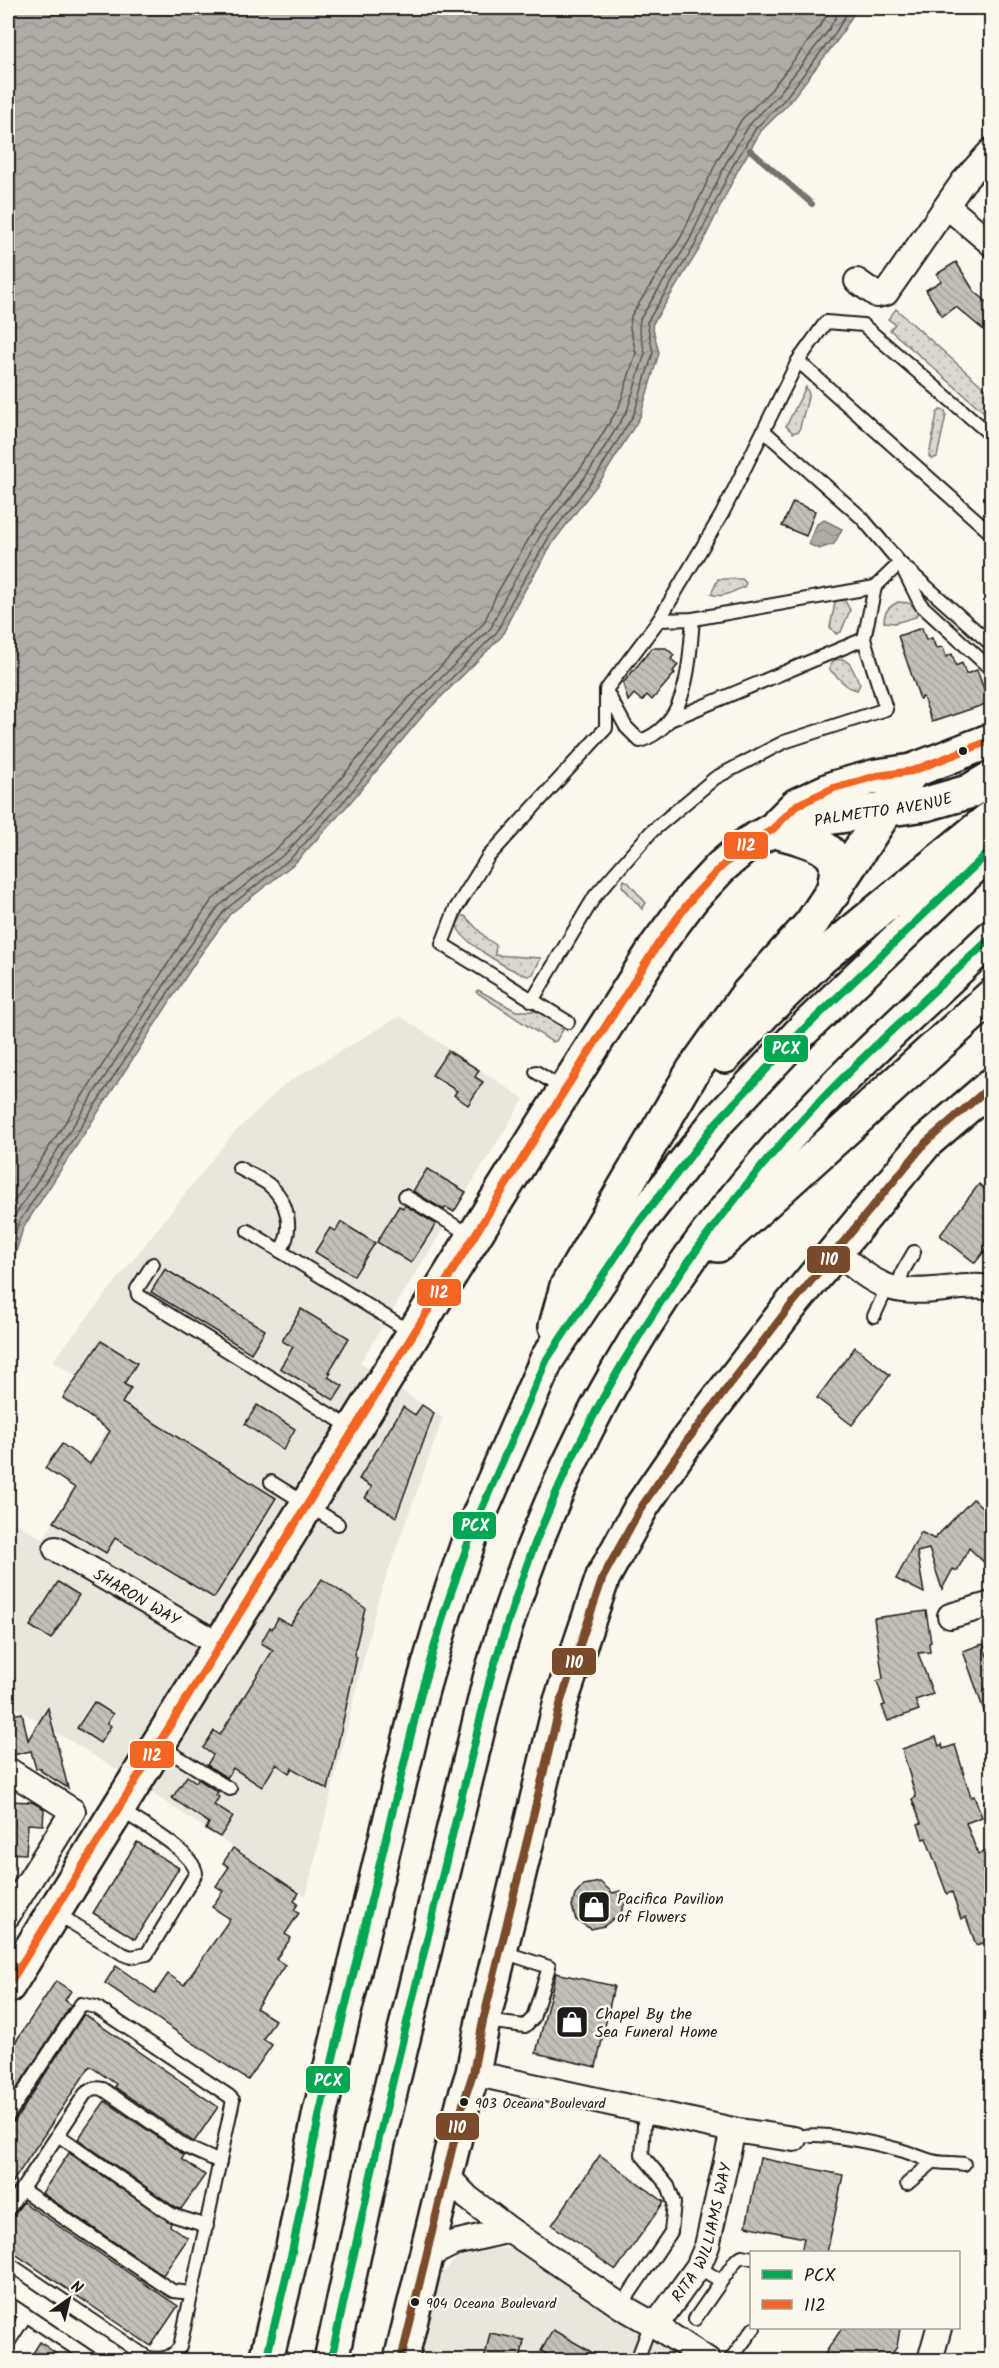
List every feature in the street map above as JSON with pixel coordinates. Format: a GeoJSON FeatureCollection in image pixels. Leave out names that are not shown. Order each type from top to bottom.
{"type":"FeatureCollection","features":[{"type":"Feature","properties":{"kind":"main road","name":"PALMETTO AVENUE"},"geometry":{"type":"LineString","coordinates":[[8,1986],[565,1090],[658,944],[693,897],[721,867],[749,843],[772,830],[797,805],[834,788],[877,776],[912,771],[992,740]]}},
{"type":"Feature","properties":{"kind":"main road"},"geometry":{"type":"LineString","coordinates":[[266,2361],[292,2252],[320,2112],[423,1683],[448,1600],[473,1529],[547,1359],[567,1286],[693,1071],[747,995],[811,924],[912,771]]}},
{"type":"Feature","properties":{"kind":"main road","name":"PALMETTO AVENUE"},"geometry":{"type":"LineString","coordinates":[[772,830],[826,818],[926,804],[968,792],[992,778]]}},
{"type":"Feature","properties":{"kind":"main road"},"geometry":{"type":"LineString","coordinates":[[599,1230],[665,1130],[716,1067],[766,1011],[821,958],[992,817]]}},
{"type":"Feature","properties":{"kind":"main road"},"geometry":{"type":"LineString","coordinates":[[772,830],[808,840],[832,854],[837,866],[833,893]]}},
{"type":"Feature","properties":{"kind":"main road"},"geometry":{"type":"LineString","coordinates":[[547,1359],[661,1191],[715,1124],[803,1030],[992,849]]}},
{"type":"Feature","properties":{"kind":"main road"},"geometry":{"type":"LineString","coordinates":[[331,2361],[382,2126],[473,1744],[501,1637],[529,1557],[582,1439],[622,1364],[668,1290],[745,1187],[802,1121],[992,937]]}},
{"type":"Feature","properties":{"kind":"main road"},"geometry":{"type":"LineString","coordinates":[[668,1290],[992,996]]}},
{"type":"Feature","properties":{"kind":"main road"},"geometry":{"type":"LineString","coordinates":[[401,2361],[463,2104],[473,2073],[483,2021],[561,1701],[603,1576],[642,1506],[686,1442],[787,1310],[926,1142],[992,1085]]}},
{"type":"Feature","properties":{"kind":"street"},"geometry":{"type":"LineString","coordinates":[[857,281],[877,295],[886,293],[948,207],[963,182],[992,150]]}},
{"type":"Feature","properties":{"kind":"street"},"geometry":{"type":"LineString","coordinates":[[948,207],[992,244]]}},
{"type":"Feature","properties":{"kind":"street"},"geometry":{"type":"LineString","coordinates":[[836,1252],[865,1276],[892,1289],[920,1292],[956,1288],[992,1288]]}},
{"type":"Feature","properties":{"kind":"street","name":"SHARON WAY"},"geometry":{"type":"LineString","coordinates":[[56,1549],[220,1646]]}},
{"type":"Feature","properties":{"kind":"street"},"geometry":{"type":"LineString","coordinates":[[950,1616],[992,1604]]}},
{"type":"Feature","properties":{"kind":"street"},"geometry":{"type":"LineString","coordinates":[[8,1770],[73,1811],[8,1915]]}},
{"type":"Feature","properties":{"kind":"street"},"geometry":{"type":"LineString","coordinates":[[473,2073],[733,2130],[794,2139]]}},
{"type":"Feature","properties":{"kind":"street","name":"RITA WILLIAMS WAY"},"geometry":{"type":"LineString","coordinates":[[651,2323],[661,2318],[698,2267],[707,2246],[733,2130]]}},
{"type":"Feature","properties":{"kind":"street"},"geometry":{"type":"LineString","coordinates":[[446,2175],[467,2197],[510,2229],[621,2306],[708,2361]]}},
{"type":"Feature","properties":{"kind":"street"},"geometry":{"type":"LineString","coordinates":[[426,2257],[454,2243],[510,2229]]}},
{"type":"Feature","properties":{"kind":"street"},"geometry":{"type":"LineString","coordinates":[[930,2361],[939,2329]]}},
{"type":"Feature","properties":{"kind":"lane"},"geometry":{"type":"LineString","coordinates":[[568,1023],[442,944],[455,909],[488,857],[606,728],[606,690],[659,620],[722,514],[798,361],[826,322],[863,325],[992,435]]}},
{"type":"Feature","properties":{"kind":"lane"},"geometry":{"type":"LineString","coordinates":[[798,361],[992,534]]}},
{"type":"Feature","properties":{"kind":"lane"},"geometry":{"type":"LineString","coordinates":[[764,431],[862,518],[900,563],[992,645]]}},
{"type":"Feature","properties":{"kind":"lane"},"geometry":{"type":"LineString","coordinates":[[659,620],[693,619],[875,587],[900,563]]}},
{"type":"Feature","properties":{"kind":"lane"},"geometry":{"type":"LineString","coordinates":[[900,563],[921,605],[992,670]]}},
{"type":"Feature","properties":{"kind":"lane"},"geometry":{"type":"LineString","coordinates":[[532,1001],[595,896],[651,832],[715,778],[784,742],[886,709],[864,639],[875,587]]}},
{"type":"Feature","properties":{"kind":"lane"},"geometry":{"type":"LineString","coordinates":[[606,690],[626,727],[640,741],[651,737],[670,720],[677,709],[688,668],[693,619]]}},
{"type":"Feature","properties":{"kind":"lane"},"geometry":{"type":"LineString","coordinates":[[670,720],[864,639]]}},
{"type":"Feature","properties":{"kind":"lane"},"geometry":{"type":"LineString","coordinates":[[536,1072],[565,1090]]}},
{"type":"Feature","properties":{"kind":"lane"},"geometry":{"type":"LineString","coordinates":[[239,1168],[269,1185],[286,1210],[289,1226],[285,1243],[279,1251]]}},
{"type":"Feature","properties":{"kind":"lane"},"geometry":{"type":"LineString","coordinates":[[405,1196],[473,1237]]}},
{"type":"Feature","properties":{"kind":"lane"},"geometry":{"type":"LineString","coordinates":[[248,1231],[413,1334]]}},
{"type":"Feature","properties":{"kind":"lane"},"geometry":{"type":"LineString","coordinates":[[874,1316],[914,1252]]}},
{"type":"Feature","properties":{"kind":"lane"},"geometry":{"type":"LineString","coordinates":[[153,1264],[137,1289],[138,1295],[354,1430]]}},
{"type":"Feature","properties":{"kind":"lane"},"geometry":{"type":"LineString","coordinates":[[270,1482],[338,1524]]}},
{"type":"Feature","properties":{"kind":"lane"},"geometry":{"type":"LineString","coordinates":[[158,1745],[230,1789]]}},
{"type":"Feature","properties":{"kind":"lane"},"geometry":{"type":"LineString","coordinates":[[53,1912],[123,1954],[131,1957],[147,1954],[196,1873],[195,1866],[184,1853],[118,1809]]}},
{"type":"Feature","properties":{"kind":"lane"},"geometry":{"type":"LineString","coordinates":[[483,2021],[525,2026],[533,2018],[549,1967],[500,1951]]}},
{"type":"Feature","properties":{"kind":"lane"},"geometry":{"type":"LineString","coordinates":[[8,2116],[81,2004],[96,2007],[233,2100],[180,2347],[173,2355],[162,2360],[148,2358],[8,2263]]}},
{"type":"Feature","properties":{"kind":"lane"},"geometry":{"type":"LineString","coordinates":[[8,2210],[85,2094],[91,2089],[103,2089],[186,2147],[220,2162]]}},
{"type":"Feature","properties":{"kind":"lane"},"geometry":{"type":"LineString","coordinates":[[621,2306],[671,2232],[674,2203],[668,2186],[642,2155],[645,2110]]}},
{"type":"Feature","properties":{"kind":"lane"},"geometry":{"type":"LineString","coordinates":[[794,2139],[812,2134],[853,2140],[902,2151],[933,2162],[964,2164]]}},
{"type":"Feature","properties":{"kind":"lane"},"geometry":{"type":"LineString","coordinates":[[58,2135],[172,2215],[207,2226]]}},
{"type":"Feature","properties":{"kind":"lane"},"geometry":{"type":"LineString","coordinates":[[907,2184],[933,2162]]}},
{"type":"Feature","properties":{"kind":"lane"},"geometry":{"type":"LineString","coordinates":[[21,2189],[173,2291],[192,2293]]}},
{"type":"Feature","properties":{"kind":"lane"},"geometry":{"type":"LineString","coordinates":[[695,2319],[736,2260],[742,2256],[750,2258]]}},
{"type":"Feature","properties":{"kind":"lane"},"geometry":{"type":"LineString","coordinates":[[698,2267],[721,2281]]}},
{"type":"Feature","properties":{"kind":"lane"},"geometry":{"type":"LineString","coordinates":[[8,2303],[93,2361]]}},
{"type":"Feature","properties":{"kind":"lane"},"geometry":{"type":"LineString","coordinates":[[8,2343],[26,2315]]}},
{"type":"Feature","properties":{"kind":"lane"},"geometry":{"type":"LineString","coordinates":[[637,2361],[651,2323]]}},
{"type":"Feature","properties":{"kind":"lane"},"geometry":{"type":"LineString","coordinates":[[730,2361],[753,2329]]}},
{"type":"Feature","properties":{"kind":"shaded area"},"geometry":{"type":"Polygon","coordinates":[[[896,309],[991,394],[991,418],[890,330],[895,324],[888,319],[896,309]]]}},
{"type":"Feature","properties":{"kind":"shaded area"},"geometry":{"type":"Polygon","coordinates":[[[806,387],[809,394],[799,431],[793,433],[786,426],[806,387]]]}},
{"type":"Feature","properties":{"kind":"shaded area"},"geometry":{"type":"Polygon","coordinates":[[[940,410],[945,411],[946,415],[937,457],[932,459],[929,456],[937,413],[940,410]]]}},
{"type":"Feature","properties":{"kind":"shaded area"},"geometry":{"type":"Polygon","coordinates":[[[991,466],[991,505],[987,506],[984,504],[991,466]]]}},
{"type":"Feature","properties":{"kind":"shaded area"},"geometry":{"type":"Polygon","coordinates":[[[718,579],[742,579],[746,583],[744,587],[728,594],[720,596],[711,594],[718,579]]]}},
{"type":"Feature","properties":{"kind":"shaded area"},"geometry":{"type":"Polygon","coordinates":[[[843,597],[850,610],[841,632],[836,634],[830,627],[836,598],[843,597]]]}},
{"type":"Feature","properties":{"kind":"shaded area"},"geometry":{"type":"Polygon","coordinates":[[[898,602],[909,603],[918,611],[916,617],[895,623],[884,622],[888,610],[898,602]]]}},
{"type":"Feature","properties":{"kind":"shaded area"},"geometry":{"type":"Polygon","coordinates":[[[843,659],[850,664],[860,684],[857,690],[848,687],[829,669],[834,660],[843,659]]]}},
{"type":"Feature","properties":{"kind":"shaded area"},"geometry":{"type":"Polygon","coordinates":[[[624,880],[646,903],[642,909],[622,886],[624,880]]]}},
{"type":"Feature","properties":{"kind":"shaded area"},"geometry":{"type":"Polygon","coordinates":[[[462,916],[465,916],[496,945],[495,955],[541,958],[533,974],[528,976],[510,969],[476,947],[460,932],[457,925],[462,916]]]}},
{"type":"Feature","properties":{"kind":"shaded area"},"geometry":{"type":"Polygon","coordinates":[[[478,990],[516,1011],[539,1011],[564,1028],[556,1041],[552,1042],[476,992],[478,990]]]}},
{"type":"Feature","properties":{"kind":"shaded area"},"geometry":{"type":"Polygon","coordinates":[[[400,1016],[524,1099],[360,1363],[443,1418],[378,1600],[306,1896],[113,1767],[8,1703],[8,1519],[44,1539],[121,1405],[53,1361],[230,1137],[285,1084],[400,1016]]]}},
{"type":"Feature","properties":{"kind":"shaded area"},"geometry":{"type":"Polygon","coordinates":[[[513,2248],[691,2360],[418,2360],[439,2277],[457,2258],[485,2249],[513,2248]]]}},
{"type":"Feature","properties":{"kind":"water"},"geometry":{"type":"Polygon","coordinates":[[[8,8],[857,8],[839,38],[787,105],[761,131],[738,170],[700,248],[652,325],[659,353],[640,417],[603,477],[554,541],[516,605],[502,636],[424,714],[348,805],[296,862],[230,914],[198,958],[23,1228],[8,1279],[8,8]]]}},
{"type":"Feature","properties":{"kind":"water"},"geometry":{"type":"Polygon","coordinates":[[[824,520],[842,529],[834,544],[819,549],[808,544],[817,524],[824,520]]]}},
{"type":"Feature","properties":{"kind":"building"},"geometry":{"type":"Polygon","coordinates":[[[956,262],[974,291],[992,306],[992,337],[956,307],[942,316],[926,290],[941,281],[937,274],[956,262]]]}},
{"type":"Feature","properties":{"kind":"building"},"geometry":{"type":"Polygon","coordinates":[[[793,502],[815,511],[806,536],[782,526],[793,502]]]}},
{"type":"Feature","properties":{"kind":"building"},"geometry":{"type":"Polygon","coordinates":[[[922,628],[926,640],[932,638],[936,648],[943,647],[946,657],[952,654],[956,666],[962,663],[966,674],[977,670],[989,703],[932,722],[923,697],[920,699],[898,636],[922,628]]]}},
{"type":"Feature","properties":{"kind":"building"},"geometry":{"type":"Polygon","coordinates":[[[652,648],[666,648],[674,655],[671,659],[678,665],[673,671],[675,673],[652,700],[647,695],[642,701],[634,694],[628,701],[623,683],[652,648]]]}},
{"type":"Feature","properties":{"kind":"building"},"geometry":{"type":"Polygon","coordinates":[[[448,1051],[479,1070],[475,1077],[483,1082],[468,1105],[454,1095],[457,1091],[432,1075],[448,1051]]]}},
{"type":"Feature","properties":{"kind":"building"},"geometry":{"type":"Polygon","coordinates":[[[427,1169],[466,1192],[454,1212],[446,1207],[444,1210],[413,1191],[427,1169]]]}},
{"type":"Feature","properties":{"kind":"building"},"geometry":{"type":"Polygon","coordinates":[[[979,1184],[992,1195],[992,1242],[975,1263],[940,1235],[979,1184]]]}},
{"type":"Feature","properties":{"kind":"building"},"geometry":{"type":"Polygon","coordinates":[[[405,1205],[436,1224],[411,1263],[377,1242],[399,1206],[403,1208],[405,1205]]]}},
{"type":"Feature","properties":{"kind":"building"},"geometry":{"type":"Polygon","coordinates":[[[341,1222],[375,1243],[354,1276],[315,1252],[330,1228],[336,1231],[341,1222]]]}},
{"type":"Feature","properties":{"kind":"building"},"geometry":{"type":"Polygon","coordinates":[[[165,1269],[265,1330],[251,1353],[151,1292],[165,1269]]]}},
{"type":"Feature","properties":{"kind":"building"},"geometry":{"type":"Polygon","coordinates":[[[301,1309],[349,1338],[329,1372],[331,1373],[328,1377],[343,1386],[334,1400],[280,1368],[293,1347],[282,1341],[301,1309]]]}},
{"type":"Feature","properties":{"kind":"building"},"geometry":{"type":"Polygon","coordinates":[[[101,1341],[137,1363],[124,1384],[131,1388],[122,1403],[276,1498],[214,1598],[115,1538],[106,1553],[54,1522],[75,1488],[45,1468],[62,1444],[90,1464],[110,1431],[63,1398],[101,1341]]]}},
{"type":"Feature","properties":{"kind":"building"},"geometry":{"type":"Polygon","coordinates":[[[855,1347],[890,1375],[852,1425],[817,1398],[855,1347]]]}},
{"type":"Feature","properties":{"kind":"building"},"geometry":{"type":"Polygon","coordinates":[[[257,1405],[295,1429],[283,1450],[245,1424],[257,1405]]]}},
{"type":"Feature","properties":{"kind":"building"},"geometry":{"type":"Polygon","coordinates":[[[422,1405],[434,1413],[396,1517],[365,1498],[372,1487],[359,1479],[403,1407],[415,1415],[422,1405]]]}},
{"type":"Feature","properties":{"kind":"building"},"geometry":{"type":"Polygon","coordinates":[[[973,1499],[992,1516],[992,1570],[969,1548],[957,1571],[953,1569],[942,1589],[929,1549],[917,1552],[924,1593],[896,1579],[921,1532],[934,1539],[973,1499]]]}},
{"type":"Feature","properties":{"kind":"building"},"geometry":{"type":"Polygon","coordinates":[[[322,1579],[365,1608],[354,1655],[357,1657],[328,1790],[292,1768],[289,1773],[276,1764],[262,1787],[233,1768],[227,1778],[207,1765],[213,1755],[203,1748],[214,1731],[220,1735],[273,1650],[261,1643],[270,1627],[272,1629],[278,1618],[290,1625],[322,1579]]]}},
{"type":"Feature","properties":{"kind":"building"},"geometry":{"type":"Polygon","coordinates":[[[58,1582],[79,1595],[51,1639],[30,1626],[58,1582]]]}},
{"type":"Feature","properties":{"kind":"building"},"geometry":{"type":"Polygon","coordinates":[[[926,1611],[931,1642],[929,1643],[930,1652],[918,1653],[933,1694],[915,1700],[919,1710],[888,1721],[882,1706],[885,1705],[877,1681],[883,1679],[874,1618],[926,1611]]]}},
{"type":"Feature","properties":{"kind":"building"},"geometry":{"type":"Polygon","coordinates":[[[983,1644],[987,1656],[992,1654],[992,1724],[989,1725],[963,1651],[983,1644]]]}},
{"type":"Feature","properties":{"kind":"building"},"geometry":{"type":"Polygon","coordinates":[[[94,1702],[113,1714],[107,1723],[111,1726],[100,1743],[77,1728],[94,1702]]]}},
{"type":"Feature","properties":{"kind":"building"},"geometry":{"type":"Polygon","coordinates":[[[48,1708],[68,1788],[41,1771],[41,1768],[36,1769],[31,1751],[8,1756],[8,1716],[22,1713],[28,1740],[48,1708]]]}},
{"type":"Feature","properties":{"kind":"building"},"geometry":{"type":"Polygon","coordinates":[[[936,1737],[939,1746],[942,1744],[943,1749],[955,1745],[971,1797],[974,1796],[982,1817],[966,1823],[978,1854],[992,1849],[992,1940],[976,1945],[966,1917],[961,1919],[952,1892],[947,1894],[926,1838],[923,1839],[918,1824],[921,1823],[912,1799],[916,1797],[902,1749],[936,1737]]]}},
{"type":"Feature","properties":{"kind":"building"},"geometry":{"type":"Polygon","coordinates":[[[187,1776],[196,1782],[198,1779],[218,1792],[216,1795],[219,1797],[214,1805],[233,1817],[220,1837],[206,1829],[209,1823],[172,1798],[187,1776]]]}},
{"type":"Feature","properties":{"kind":"building"},"geometry":{"type":"Polygon","coordinates":[[[8,1801],[32,1802],[44,1809],[43,1825],[28,1824],[26,1854],[8,1853],[8,1801]]]}},
{"type":"Feature","properties":{"kind":"building"},"geometry":{"type":"Polygon","coordinates":[[[137,1842],[179,1868],[135,1939],[93,1913],[137,1842]]]}},
{"type":"Feature","properties":{"kind":"building"},"geometry":{"type":"Polygon","coordinates":[[[233,1848],[299,1893],[294,1901],[298,1904],[294,1910],[299,1913],[285,1934],[291,1938],[276,1959],[285,1965],[256,2008],[275,2020],[263,2039],[272,2045],[248,2080],[105,1983],[116,1966],[155,1993],[168,1974],[184,1985],[230,1919],[212,1907],[223,1891],[216,1886],[229,1867],[223,1863],[233,1848]]]}},
{"type":"Feature","properties":{"kind":"building"},"geometry":{"type":"Polygon","coordinates":[[[600,1882],[613,1893],[620,1891],[625,1903],[618,1919],[591,1929],[576,1920],[572,1906],[575,1895],[584,1885],[600,1882]]]}},
{"type":"Feature","properties":{"kind":"building"},"geometry":{"type":"Polygon","coordinates":[[[556,1973],[614,1986],[596,2067],[536,2053],[556,1973]]]}},
{"type":"Feature","properties":{"kind":"building"},"geometry":{"type":"Polygon","coordinates":[[[56,1981],[71,1991],[65,2000],[71,2005],[8,2102],[8,2053],[56,1981]]]}},
{"type":"Feature","properties":{"kind":"building"},"geometry":{"type":"Polygon","coordinates":[[[84,2014],[218,2107],[194,2142],[115,2087],[116,2084],[90,2066],[8,2189],[8,2124],[15,2121],[84,2014]]]}},
{"type":"Feature","properties":{"kind":"building"},"geometry":{"type":"Polygon","coordinates":[[[105,2101],[184,2155],[182,2159],[205,2175],[181,2209],[176,2208],[78,2139],[105,2101]]]}},
{"type":"Feature","properties":{"kind":"building"},"geometry":{"type":"Polygon","coordinates":[[[69,2153],[171,2223],[170,2226],[188,2238],[163,2275],[42,2193],[69,2153]]]}},
{"type":"Feature","properties":{"kind":"building"},"geometry":{"type":"Polygon","coordinates":[[[600,2155],[664,2202],[616,2270],[552,2225],[600,2155]]]}},
{"type":"Feature","properties":{"kind":"building"},"geometry":{"type":"Polygon","coordinates":[[[760,2158],[843,2175],[827,2251],[801,2251],[804,2238],[746,2226],[760,2158]]]}},
{"type":"Feature","properties":{"kind":"building"},"geometry":{"type":"Polygon","coordinates":[[[23,2202],[178,2306],[151,2346],[8,2249],[8,2218],[14,2215],[23,2202]]]}},
{"type":"Feature","properties":{"kind":"building"},"geometry":{"type":"Polygon","coordinates":[[[841,2329],[900,2329],[897,2347],[887,2361],[820,2361],[841,2329]]]}},
{"type":"Feature","properties":{"kind":"building"},"geometry":{"type":"Polygon","coordinates":[[[553,2330],[607,2361],[558,2361],[541,2351],[553,2330]]]}},
{"type":"Feature","properties":{"kind":"building"},"geometry":{"type":"Polygon","coordinates":[[[490,2333],[524,2340],[520,2361],[484,2361],[490,2333]]]}},
{"type":"Feature","properties":{"kind":"building"},"geometry":{"type":"Polygon","coordinates":[[[40,2342],[66,2361],[28,2361],[40,2342]]]}},
{"type":"Feature","properties":{"kind":"waterway"},"geometry":{"type":"LineString","coordinates":[[750,150],[812,204]]}},
{"type":"Feature","properties":{"kind":"transit line","name":"112"},"geometry":{"type":"LineString","coordinates":[[8,1986],[565,1090],[658,944],[693,897],[721,867],[749,843],[772,830],[797,805],[834,788],[877,776],[912,771],[992,740]]}},
{"type":"Feature","properties":{"kind":"transit line","name":"PCX"},"geometry":{"type":"LineString","coordinates":[[266,2360],[292,2252],[320,2112],[421,1693],[445,1610],[473,1529],[547,1359],[636,1226],[715,1124],[803,1030],[992,849]]}},
{"type":"Feature","properties":{"kind":"transit line","name":"PCX"},"geometry":{"type":"LineString","coordinates":[[331,2360],[379,2138],[490,1679],[512,1607],[560,1484],[611,1383],[640,1335],[703,1241],[738,1196],[825,1096],[992,937]]}},
{"type":"Feature","properties":{"kind":"transit line","name":"110"},"geometry":{"type":"LineString","coordinates":[[401,2360],[463,2104],[473,2073],[483,2021],[561,1701],[603,1577],[642,1506],[686,1442],[787,1310],[926,1142],[992,1085]]}},
{"type":"Feature","properties":{"kind":"place","name":"Pacifica Pavilion of Flowers"},"geometry":{"type":"Point","coordinates":[594,1907]}},
{"type":"Feature","properties":{"kind":"place","name":"Chapel By the Sea Funeral Home"},"geometry":{"type":"Point","coordinates":[572,2022]}},
{"type":"Feature","properties":{"kind":"place","name":"903 Oceana Boulevard"},"geometry":{"type":"Point","coordinates":[464,2102]}},
{"type":"Feature","properties":{"kind":"place","name":"904 Oceana Boulevard"},"geometry":{"type":"Point","coordinates":[415,2302]}}]}
